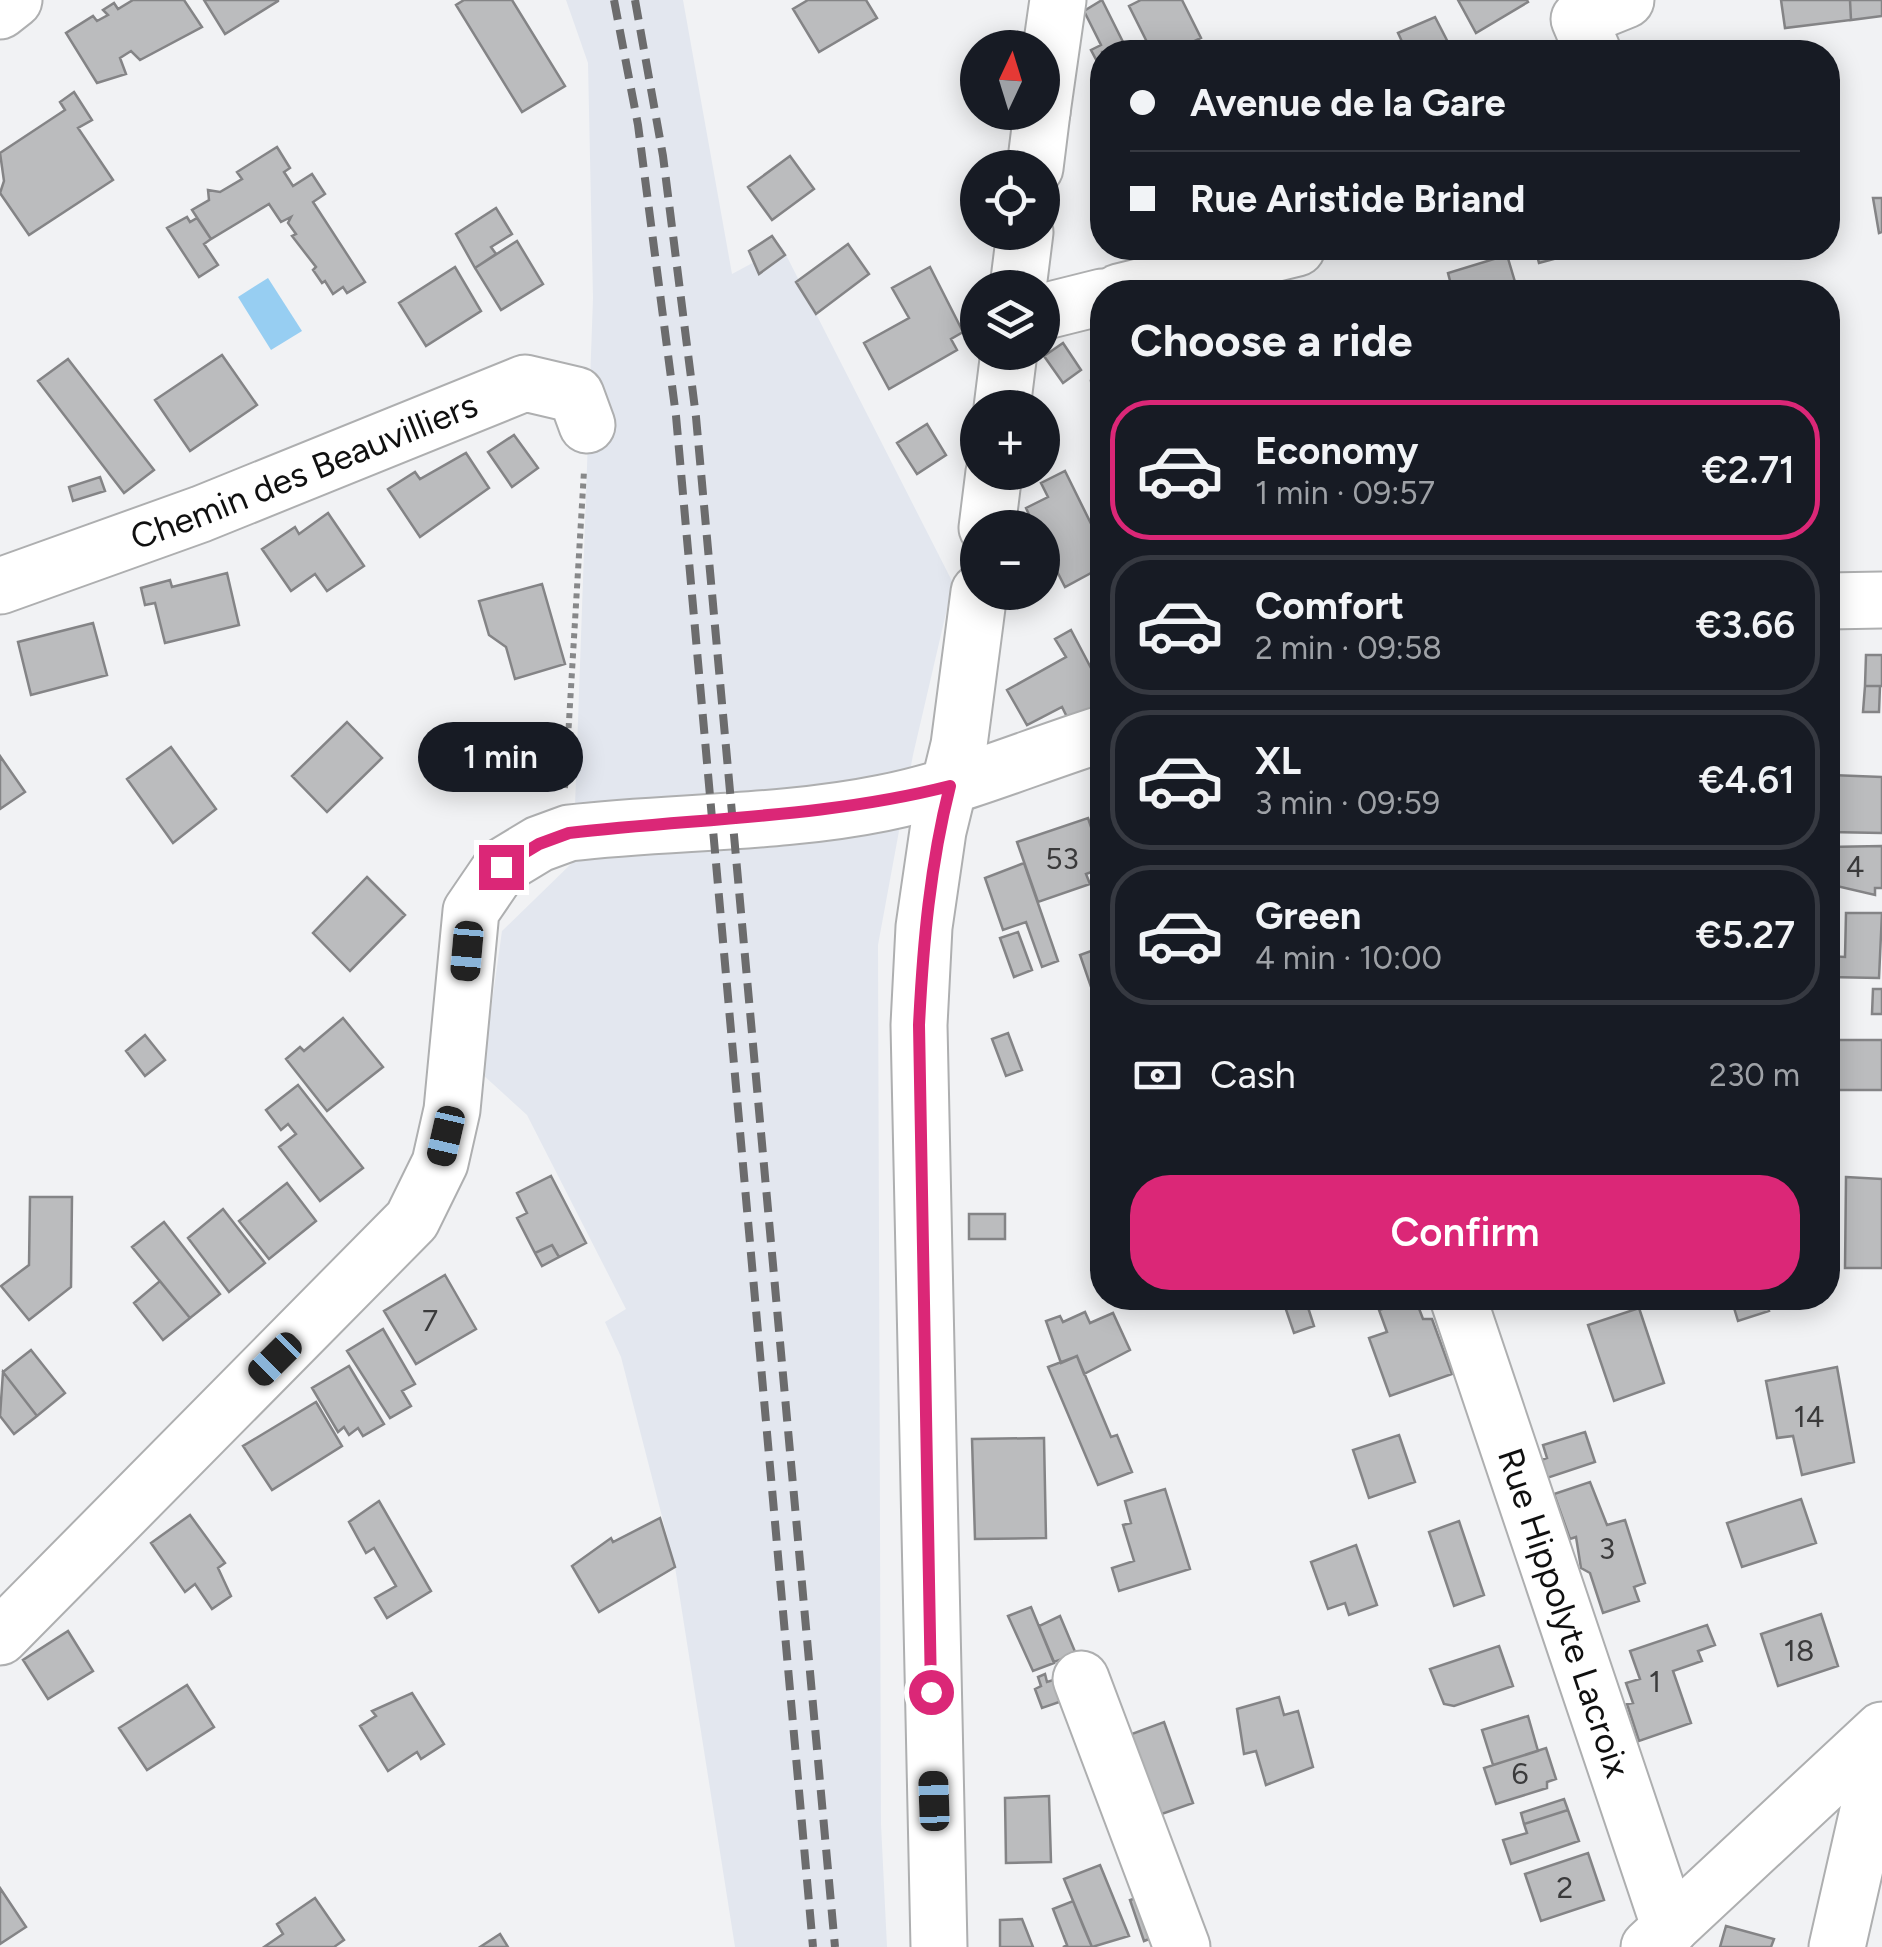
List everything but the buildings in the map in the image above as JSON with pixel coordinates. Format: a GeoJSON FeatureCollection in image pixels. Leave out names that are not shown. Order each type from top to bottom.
{"type":"FeatureCollection","features":[{"type":"Feature","properties":{"kind":"street"},"geometry":{"type":"LineString","coordinates":[[0,11],[14,0]]}},
{"type":"Feature","properties":{"kind":"street"},"geometry":{"type":"LineString","coordinates":[[1054,30],[1058,0]]}},
{"type":"Feature","properties":{"kind":"street"},"geometry":{"type":"LineString","coordinates":[[1588,40],[1579,20],[1626,0]]}},
{"type":"Feature","properties":{"kind":"street"},"geometry":{"type":"LineString","coordinates":[[1168,280],[1249,260]]}},
{"type":"Feature","properties":{"kind":"street"},"geometry":{"type":"LineString","coordinates":[[1060,308],[1090,300]]}},
{"type":"Feature","properties":{"kind":"street","name":"Chemin des Beauvilliers"},"geometry":{"type":"LineString","coordinates":[[0,586],[201,514],[525,382],[576,395],[587,425]]}},
{"type":"Feature","properties":{"kind":"street"},"geometry":{"type":"LineString","coordinates":[[1840,601],[1882,600]]}},
{"type":"Feature","properties":{"kind":"street"},"geometry":{"type":"LineString","coordinates":[[939,1947],[919,1025],[924,927],[938,832],[950,786],[975,610]]}},
{"type":"Feature","properties":{"kind":"street"},"geometry":{"type":"LineString","coordinates":[[0,1636],[412,1220],[440,1163],[452,1110],[471,911],[501,867],[539,844],[569,833],[792,816],[882,804],[950,786],[1090,738]]}},
{"type":"Feature","properties":{"kind":"street","name":"Rue Hippolyte Lacroix"},"geometry":{"type":"LineString","coordinates":[[1462,1310],[1660,1937]]}},
{"type":"Feature","properties":{"kind":"street"},"geometry":{"type":"LineString","coordinates":[[1081,1679],[1182,1947]]}},
{"type":"Feature","properties":{"kind":"street"},"geometry":{"type":"LineString","coordinates":[[1660,1937],[1871,1741]]}},
{"type":"Feature","properties":{"kind":"street"},"geometry":{"type":"LineString","coordinates":[[1837,1947],[1872,1793],[1871,1741]]}},
{"type":"Feature","properties":{"kind":"path"},"geometry":{"type":"LineString","coordinates":[[569,833],[564,800],[587,425]]}},
{"type":"Feature","properties":{"kind":"shaded area"},"geometry":{"type":"Polygon","coordinates":[[[566,0],[683,0],[732,274],[782,247],[953,583],[913,755],[878,945],[881,1824],[887,1947],[735,1947],[675,1567],[621,1357],[605,1322],[626,1309],[527,1115],[482,1074],[502,931],[573,862],[593,298],[588,63],[566,0]]]}},
{"type":"Feature","properties":{"kind":"water"},"geometry":{"type":"Polygon","coordinates":[[[268,278],[302,331],[271,350],[238,297],[268,278]]]}},
{"type":"Feature","properties":{"kind":"railway"},"geometry":{"type":"LineString","coordinates":[[614,0],[638,125],[676,416],[813,1947]]}},
{"type":"Feature","properties":{"kind":"railway"},"geometry":{"type":"LineString","coordinates":[[635,0],[663,156],[696,417],[835,1947]]}},
{"type":"Feature","properties":{"kind":"route"},"geometry":{"type":"LineString","coordinates":[[501,867],[539,844],[569,833],[792,816],[882,804],[950,786],[938,832],[924,927],[919,1025],[931,1692]]}}]}
